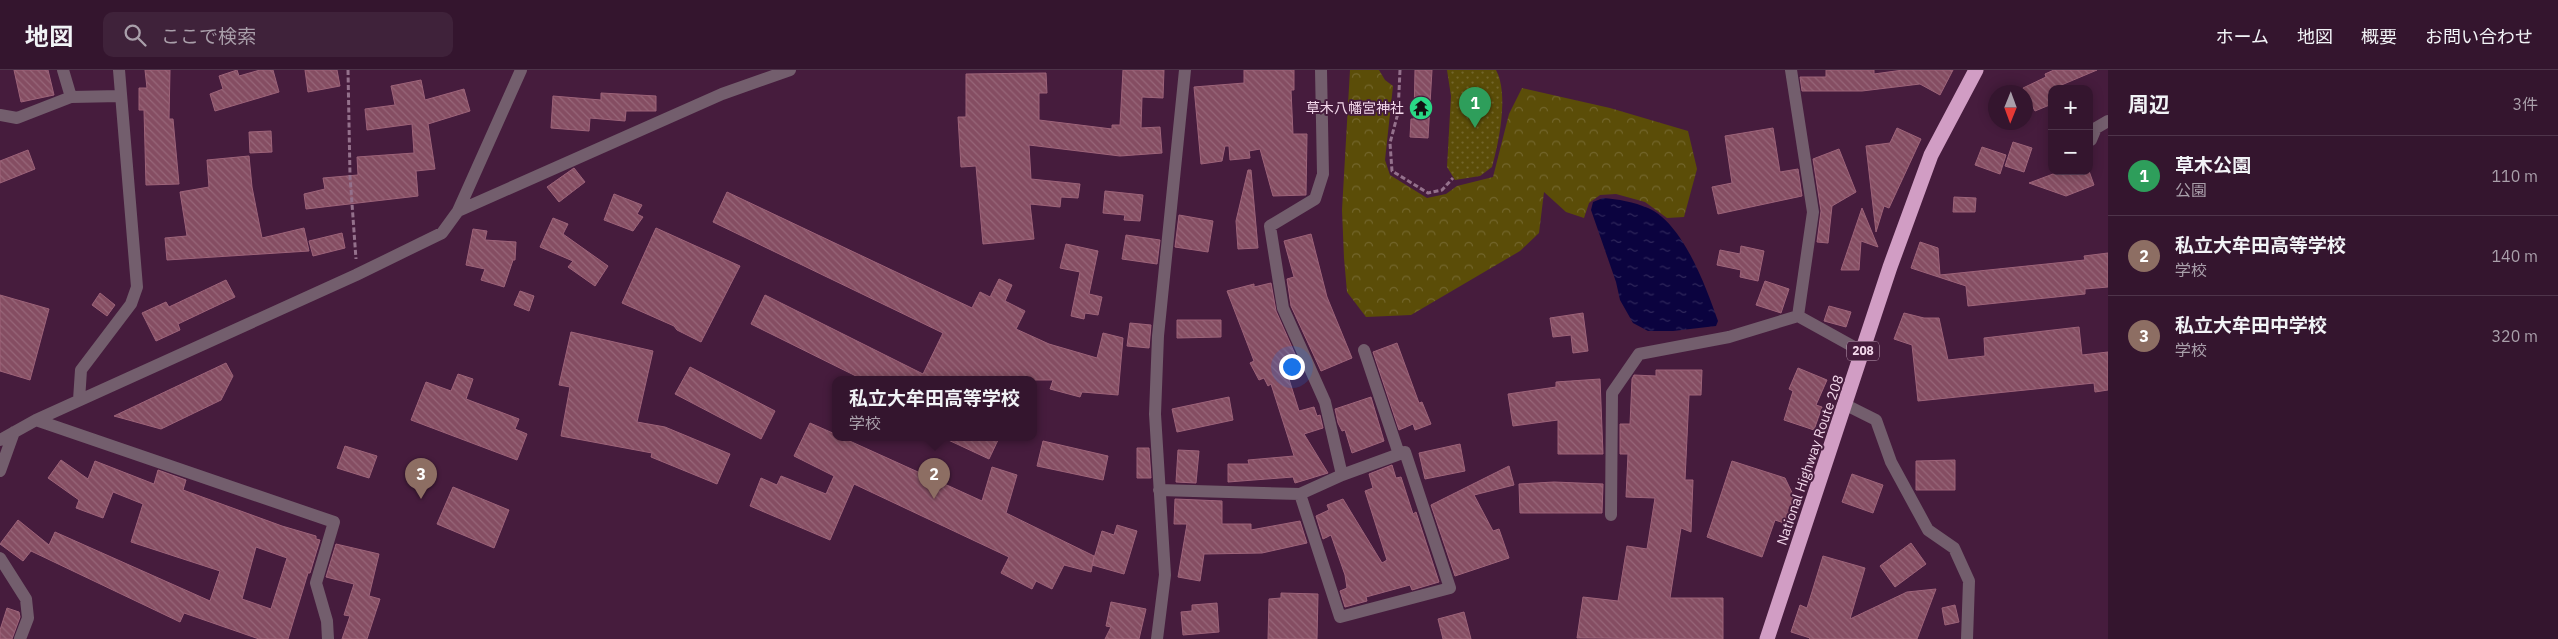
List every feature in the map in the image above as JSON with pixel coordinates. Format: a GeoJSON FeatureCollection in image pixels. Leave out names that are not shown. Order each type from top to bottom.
{"type":"FeatureCollection","features":[{"type":"Feature","properties":{"kind":"highway","name":"National Highway Route 208"},"geometry":{"type":"LineString","coordinates":[[1767,639],[1846,405],[1890,267],[1931,155],[1976,70]]}},
{"type":"Feature","properties":{"kind":"street"},"geometry":{"type":"LineString","coordinates":[[63,70],[72,97]]}},
{"type":"Feature","properties":{"kind":"street"},"geometry":{"type":"LineString","coordinates":[[79,400],[81,370],[131,304],[137,287],[120,96],[120,70]]}},
{"type":"Feature","properties":{"kind":"street"},"geometry":{"type":"LineString","coordinates":[[0,440],[36,420],[356,275],[442,233],[458,211],[520,70]]}},
{"type":"Feature","properties":{"kind":"street"},"geometry":{"type":"LineString","coordinates":[[458,211],[722,94],[790,70]]}},
{"type":"Feature","properties":{"kind":"street"},"geometry":{"type":"LineString","coordinates":[[1157,639],[1166,575],[1155,414],[1158,336],[1185,70]]}},
{"type":"Feature","properties":{"kind":"street"},"geometry":{"type":"LineString","coordinates":[[1321,70],[1323,174],[1315,199],[1270,226],[1282,308],[1325,402],[1342,475]]}},
{"type":"Feature","properties":{"kind":"street"},"geometry":{"type":"LineString","coordinates":[[1791,70],[1813,212],[1798,316]]}},
{"type":"Feature","properties":{"kind":"street"},"geometry":{"type":"LineString","coordinates":[[0,115],[17,118],[72,97],[120,96]]}},
{"type":"Feature","properties":{"kind":"street"},"geometry":{"type":"LineString","coordinates":[[2093,135],[2096,128],[2108,121]]}},
{"type":"Feature","properties":{"kind":"street"},"geometry":{"type":"LineString","coordinates":[[1611,515],[1612,393],[1639,354],[1729,338],[1798,316],[1863,352]]}},
{"type":"Feature","properties":{"kind":"street"},"geometry":{"type":"LineString","coordinates":[[1364,350],[1398,454]]}},
{"type":"Feature","properties":{"kind":"street"},"geometry":{"type":"LineString","coordinates":[[1846,405],[1876,420],[1891,462],[1928,530],[1954,548],[1969,581],[1967,639]]}},
{"type":"Feature","properties":{"kind":"street"},"geometry":{"type":"LineString","coordinates":[[36,420],[334,522],[316,583],[326,621],[328,639]]}},
{"type":"Feature","properties":{"kind":"street"},"geometry":{"type":"LineString","coordinates":[[0,471],[14,432]]}},
{"type":"Feature","properties":{"kind":"street"},"geometry":{"type":"LineString","coordinates":[[1159,490],[1300,494],[1342,475],[1405,452],[1450,588],[1340,617],[1300,494]]}},
{"type":"Feature","properties":{"kind":"street"},"geometry":{"type":"LineString","coordinates":[[0,558],[26,599],[28,618],[20,639]]}},
{"type":"Feature","properties":{"kind":"path"},"geometry":{"type":"LineString","coordinates":[[348,70],[350,176],[355,226],[356,275]]}},
{"type":"Feature","properties":{"kind":"path"},"geometry":{"type":"LineString","coordinates":[[1400,70],[1398,114],[1390,143],[1392,171],[1428,193],[1442,190],[1453,178]]}},
{"type":"Feature","properties":{"kind":"green space"},"geometry":{"type":"Polygon","coordinates":[[[1350,70],[1379,70],[1385,80],[1393,86],[1385,160],[1390,175],[1427,198],[1446,194],[1457,186],[1493,177],[1509,114],[1522,88],[1610,108],[1688,131],[1697,169],[1684,217],[1667,218],[1645,202],[1616,194],[1600,195],[1589,203],[1584,218],[1566,212],[1544,192],[1539,233],[1520,251],[1411,315],[1366,317],[1347,292],[1344,258],[1342,210],[1350,70]]]}},
{"type":"Feature","properties":{"kind":"green space"},"geometry":{"type":"Polygon","coordinates":[[[1447,70],[1496,70],[1500,80],[1502,118],[1497,145],[1492,167],[1480,176],[1455,180],[1447,167],[1451,96],[1447,70]]]}},
{"type":"Feature","properties":{"kind":"water"},"geometry":{"type":"Polygon","coordinates":[[[1603,198],[1626,201],[1648,208],[1661,216],[1672,227],[1692,257],[1700,274],[1718,321],[1716,326],[1673,331],[1648,331],[1633,323],[1620,300],[1616,282],[1591,210],[1593,202],[1603,198]]]}},
{"type":"Feature","properties":{"kind":"building"},"geometry":{"type":"Polygon","coordinates":[[[14,70],[48,70],[54,95],[21,102],[14,70]]]}},
{"type":"Feature","properties":{"kind":"building"},"geometry":{"type":"Polygon","coordinates":[[[145,70],[170,70],[169,119],[173,119],[179,184],[146,185],[144,110],[139,110],[139,88],[147,88],[145,70]]]}},
{"type":"Feature","properties":{"kind":"building"},"geometry":{"type":"Polygon","coordinates":[[[237,70],[239,76],[260,70],[273,70],[279,92],[215,111],[210,94],[223,89],[219,76],[237,70]]]}},
{"type":"Feature","properties":{"kind":"building"},"geometry":{"type":"Polygon","coordinates":[[[305,70],[337,70],[340,86],[308,92],[305,70]]]}},
{"type":"Feature","properties":{"kind":"building"},"geometry":{"type":"Polygon","coordinates":[[[1123,70],[1164,70],[1163,98],[1142,97],[1141,128],[1160,127],[1162,153],[1120,156],[1029,145],[1031,179],[1080,184],[1078,198],[1061,197],[1060,207],[1030,204],[1034,239],[983,244],[976,166],[961,167],[958,117],[966,117],[966,74],[1046,73],[1047,93],[1039,93],[1039,120],[1112,129],[1112,125],[1120,125],[1123,70]]]}},
{"type":"Feature","properties":{"kind":"building"},"geometry":{"type":"Polygon","coordinates":[[[1244,70],[1294,70],[1294,90],[1291,90],[1293,134],[1307,134],[1306,195],[1273,196],[1260,149],[1249,151],[1250,158],[1230,160],[1229,146],[1225,146],[1222,161],[1201,164],[1194,87],[1244,83],[1244,70]]]}},
{"type":"Feature","properties":{"kind":"building","name":"草木八幡宮神社"},"geometry":{"type":"Polygon","coordinates":[[[1415,70],[1432,70],[1428,138],[1410,137],[1411,119],[1414,119],[1415,70]]]}},
{"type":"Feature","properties":{"kind":"building"},"geometry":{"type":"Polygon","coordinates":[[[1826,70],[1874,70],[1874,74],[1903,70],[1953,70],[1940,95],[1920,84],[1862,91],[1802,91],[1800,77],[1826,77],[1826,70]]]}},
{"type":"Feature","properties":{"kind":"building"},"geometry":{"type":"Polygon","coordinates":[[[2054,70],[2097,70],[2061,85],[2048,85],[2048,106],[2035,111],[2033,107],[2033,85],[2029,85],[2046,77],[2045,74],[2054,70]]]}},
{"type":"Feature","properties":{"kind":"building"},"geometry":{"type":"Polygon","coordinates":[[[421,80],[425,100],[464,89],[470,111],[428,124],[435,169],[416,171],[418,196],[306,209],[304,194],[325,189],[323,178],[358,175],[357,157],[414,153],[412,124],[367,130],[365,109],[395,105],[391,86],[421,80]]]}},
{"type":"Feature","properties":{"kind":"building"},"geometry":{"type":"Polygon","coordinates":[[[601,93],[656,96],[656,111],[626,111],[625,121],[590,118],[589,131],[551,128],[553,96],[601,100],[601,93]]]}},
{"type":"Feature","properties":{"kind":"building"},"geometry":{"type":"Polygon","coordinates":[[[1773,128],[1780,172],[1798,169],[1802,196],[1718,214],[1712,187],[1732,183],[1725,136],[1773,128]]]}},
{"type":"Feature","properties":{"kind":"building"},"geometry":{"type":"Polygon","coordinates":[[[1897,128],[1921,139],[1889,208],[1884,206],[1876,232],[1866,146],[1890,143],[1897,128]]]}},
{"type":"Feature","properties":{"kind":"building"},"geometry":{"type":"Polygon","coordinates":[[[271,131],[272,152],[250,153],[249,132],[271,131]]]}},
{"type":"Feature","properties":{"kind":"building"},"geometry":{"type":"Polygon","coordinates":[[[2013,142],[2032,148],[2024,172],[2005,166],[2013,142]]]}},
{"type":"Feature","properties":{"kind":"building"},"geometry":{"type":"Polygon","coordinates":[[[1982,147],[2006,155],[2000,174],[1975,165],[1982,147]]]}},
{"type":"Feature","properties":{"kind":"building"},"geometry":{"type":"Polygon","coordinates":[[[1839,149],[1856,192],[1832,206],[1828,243],[1817,242],[1821,211],[1813,159],[1839,149]]]}},
{"type":"Feature","properties":{"kind":"building"},"geometry":{"type":"Polygon","coordinates":[[[28,150],[35,169],[0,183],[0,161],[28,150]]]}},
{"type":"Feature","properties":{"kind":"building"},"geometry":{"type":"Polygon","coordinates":[[[249,156],[252,187],[262,238],[304,228],[309,251],[167,260],[165,238],[187,236],[180,192],[209,187],[207,160],[249,156]]]}},
{"type":"Feature","properties":{"kind":"building"},"geometry":{"type":"Polygon","coordinates":[[[574,168],[585,182],[559,202],[547,187],[574,168]]]}},
{"type":"Feature","properties":{"kind":"building"},"geometry":{"type":"Polygon","coordinates":[[[1248,170],[1251,170],[1258,248],[1238,249],[1236,221],[1248,170]]]}},
{"type":"Feature","properties":{"kind":"building"},"geometry":{"type":"Polygon","coordinates":[[[2050,175],[2090,175],[2094,185],[2066,196],[2029,183],[2050,175]]]}},
{"type":"Feature","properties":{"kind":"building"},"geometry":{"type":"Polygon","coordinates":[[[1105,191],[1143,195],[1140,221],[1124,220],[1125,215],[1103,213],[1105,191]]]}},
{"type":"Feature","properties":{"kind":"building"},"geometry":{"type":"Polygon","coordinates":[[[727,192],[972,308],[980,292],[990,297],[999,279],[1012,285],[1005,301],[1025,311],[1016,329],[1049,344],[1097,358],[1103,333],[1123,338],[1118,395],[1082,392],[1080,397],[1050,389],[1053,380],[1037,380],[1037,376],[856,376],[751,324],[765,295],[923,374],[943,333],[713,222],[727,192]]]}},
{"type":"Feature","properties":{"kind":"building"},"geometry":{"type":"Polygon","coordinates":[[[614,194],[642,205],[637,214],[643,217],[633,231],[604,220],[614,194]]]}},
{"type":"Feature","properties":{"kind":"building"},"geometry":{"type":"Polygon","coordinates":[[[1954,197],[1976,198],[1975,212],[1953,212],[1954,197]]]}},
{"type":"Feature","properties":{"kind":"building"},"geometry":{"type":"Polygon","coordinates":[[[1862,208],[1878,247],[1861,241],[1859,270],[1841,270],[1862,208]]]}},
{"type":"Feature","properties":{"kind":"building"},"geometry":{"type":"Polygon","coordinates":[[[1179,215],[1213,221],[1208,252],[1175,247],[1179,215]]]}},
{"type":"Feature","properties":{"kind":"building"},"geometry":{"type":"Polygon","coordinates":[[[553,218],[568,224],[563,234],[608,266],[595,286],[568,267],[573,261],[540,247],[553,218]]]}},
{"type":"Feature","properties":{"kind":"building"},"geometry":{"type":"Polygon","coordinates":[[[656,228],[740,266],[701,342],[677,330],[674,326],[622,303],[656,228]]]}},
{"type":"Feature","properties":{"kind":"building"},"geometry":{"type":"Polygon","coordinates":[[[473,229],[487,231],[485,240],[516,242],[515,260],[513,260],[504,287],[481,280],[485,269],[466,265],[473,229]]]}},
{"type":"Feature","properties":{"kind":"building"},"geometry":{"type":"Polygon","coordinates":[[[342,233],[345,248],[313,256],[309,241],[342,233]]]}},
{"type":"Feature","properties":{"kind":"building"},"geometry":{"type":"Polygon","coordinates":[[[1311,234],[1327,297],[1352,358],[1321,371],[1291,306],[1287,279],[1294,277],[1284,241],[1311,234]]]}},
{"type":"Feature","properties":{"kind":"building"},"geometry":{"type":"Polygon","coordinates":[[[1126,235],[1160,240],[1157,264],[1122,259],[1126,235]]]}},
{"type":"Feature","properties":{"kind":"building"},"geometry":{"type":"Polygon","coordinates":[[[1920,242],[1938,248],[1940,275],[2085,260],[2084,256],[2108,253],[2108,287],[2085,289],[2085,294],[1968,306],[1966,286],[1911,268],[1920,242]]]}},
{"type":"Feature","properties":{"kind":"building"},"geometry":{"type":"Polygon","coordinates":[[[1066,244],[1098,251],[1089,294],[1102,297],[1098,315],[1085,313],[1084,319],[1071,316],[1080,272],[1060,268],[1066,244]]]}},
{"type":"Feature","properties":{"kind":"building"},"geometry":{"type":"Polygon","coordinates":[[[1741,246],[1764,251],[1758,281],[1740,277],[1741,270],[1717,265],[1720,250],[1740,254],[1741,246]]]}},
{"type":"Feature","properties":{"kind":"building"},"geometry":{"type":"Polygon","coordinates":[[[226,280],[235,297],[178,324],[180,330],[156,341],[142,313],[166,302],[169,307],[226,280]]]}},
{"type":"Feature","properties":{"kind":"building"},"geometry":{"type":"Polygon","coordinates":[[[1765,281],[1789,289],[1781,313],[1756,305],[1765,281]]]}},
{"type":"Feature","properties":{"kind":"building"},"geometry":{"type":"Polygon","coordinates":[[[1271,283],[1276,311],[1302,370],[1288,376],[1299,411],[1314,407],[1317,416],[1320,415],[1323,428],[1304,434],[1328,473],[1295,483],[1293,477],[1228,482],[1228,464],[1249,464],[1248,460],[1294,456],[1271,384],[1268,386],[1264,378],[1259,380],[1250,363],[1254,361],[1227,291],[1254,284],[1254,287],[1271,283]]]}},
{"type":"Feature","properties":{"kind":"building"},"geometry":{"type":"Polygon","coordinates":[[[520,291],[534,296],[529,311],[514,305],[520,291]]]}},
{"type":"Feature","properties":{"kind":"building"},"geometry":{"type":"Polygon","coordinates":[[[100,293],[115,305],[107,316],[92,305],[100,293]]]}},
{"type":"Feature","properties":{"kind":"building"},"geometry":{"type":"Polygon","coordinates":[[[0,295],[49,309],[30,380],[0,371],[0,295]]]}},
{"type":"Feature","properties":{"kind":"building"},"geometry":{"type":"Polygon","coordinates":[[[1829,306],[1851,312],[1846,327],[1824,321],[1829,306]]]}},
{"type":"Feature","properties":{"kind":"building"},"geometry":{"type":"Polygon","coordinates":[[[1583,313],[1588,351],[1573,353],[1571,335],[1553,337],[1550,318],[1583,313]]]}},
{"type":"Feature","properties":{"kind":"building"},"geometry":{"type":"Polygon","coordinates":[[[1904,313],[1924,318],[1939,318],[1948,360],[1985,356],[1984,338],[2079,327],[2082,355],[2108,352],[2108,390],[2095,392],[2094,383],[1918,401],[1912,345],[1894,339],[1904,313]]]}},
{"type":"Feature","properties":{"kind":"building"},"geometry":{"type":"Polygon","coordinates":[[[1177,320],[1221,320],[1221,337],[1177,338],[1177,320]]]}},
{"type":"Feature","properties":{"kind":"building"},"geometry":{"type":"Polygon","coordinates":[[[1130,323],[1151,325],[1149,348],[1127,346],[1130,323]]]}},
{"type":"Feature","properties":{"kind":"building"},"geometry":{"type":"Polygon","coordinates":[[[571,332],[653,351],[637,422],[665,427],[730,454],[717,484],[651,457],[652,453],[561,436],[570,387],[559,385],[571,332]]]}},
{"type":"Feature","properties":{"kind":"building"},"geometry":{"type":"Polygon","coordinates":[[[1397,343],[1419,403],[1422,402],[1431,424],[1415,430],[1413,424],[1399,430],[1373,352],[1397,343]]]}},
{"type":"Feature","properties":{"kind":"building"},"geometry":{"type":"Polygon","coordinates":[[[226,363],[233,376],[221,400],[161,429],[114,416],[226,363]]]}},
{"type":"Feature","properties":{"kind":"building"},"geometry":{"type":"Polygon","coordinates":[[[690,367],[775,411],[761,439],[675,394],[690,367]]]}},
{"type":"Feature","properties":{"kind":"building"},"geometry":{"type":"Polygon","coordinates":[[[1798,368],[1827,380],[1816,405],[1822,407],[1814,430],[1784,420],[1793,391],[1789,389],[1798,368]]]}},
{"type":"Feature","properties":{"kind":"building"},"geometry":{"type":"Polygon","coordinates":[[[1656,370],[1702,370],[1701,395],[1689,395],[1685,480],[1693,480],[1691,532],[1681,528],[1670,598],[1723,598],[1723,639],[1577,638],[1583,597],[1618,601],[1627,546],[1647,549],[1655,498],[1626,497],[1628,454],[1620,454],[1620,424],[1630,424],[1632,379],[1634,375],[1656,376],[1656,370]]]}},
{"type":"Feature","properties":{"kind":"building"},"geometry":{"type":"Polygon","coordinates":[[[458,374],[473,379],[466,399],[519,419],[515,429],[527,434],[517,460],[411,420],[426,382],[451,391],[458,374]]]}},
{"type":"Feature","properties":{"kind":"building"},"geometry":{"type":"Polygon","coordinates":[[[1600,379],[1603,454],[1558,454],[1558,420],[1513,426],[1508,394],[1556,387],[1556,382],[1600,379]]]}},
{"type":"Feature","properties":{"kind":"building"},"geometry":{"type":"Polygon","coordinates":[[[1229,397],[1233,420],[1177,432],[1172,409],[1229,397]]]}},
{"type":"Feature","properties":{"kind":"building"},"geometry":{"type":"Polygon","coordinates":[[[1371,397],[1384,441],[1352,453],[1345,430],[1342,431],[1338,423],[1335,409],[1371,397]]]}},
{"type":"Feature","properties":{"kind":"building"},"geometry":{"type":"Polygon","coordinates":[[[810,423],[832,433],[832,441],[850,441],[982,501],[992,467],[1017,475],[1006,513],[1094,556],[1091,572],[1064,565],[1052,589],[1036,581],[1032,589],[1001,573],[1009,557],[854,484],[830,540],[750,506],[761,478],[777,485],[781,476],[826,494],[834,476],[794,456],[810,423]]]}},
{"type":"Feature","properties":{"kind":"building"},"geometry":{"type":"Polygon","coordinates":[[[950,441],[998,441],[989,459],[950,441]]]}},
{"type":"Feature","properties":{"kind":"building"},"geometry":{"type":"Polygon","coordinates":[[[1043,441],[1108,456],[1103,480],[1037,466],[1043,441]]]}},
{"type":"Feature","properties":{"kind":"building"},"geometry":{"type":"Polygon","coordinates":[[[1460,444],[1465,471],[1425,479],[1419,453],[1460,444]]]}},
{"type":"Feature","properties":{"kind":"building"},"geometry":{"type":"Polygon","coordinates":[[[345,446],[377,456],[369,478],[337,468],[345,446]]]}},
{"type":"Feature","properties":{"kind":"building"},"geometry":{"type":"Polygon","coordinates":[[[1137,448],[1149,448],[1151,478],[1137,478],[1137,448]]]}},
{"type":"Feature","properties":{"kind":"building"},"geometry":{"type":"Polygon","coordinates":[[[1178,450],[1199,451],[1196,483],[1176,482],[1178,450]]]}},
{"type":"Feature","properties":{"kind":"building"},"geometry":{"type":"Polygon","coordinates":[[[61,460],[88,479],[95,461],[154,484],[158,470],[186,480],[183,490],[282,526],[316,536],[316,539],[320,540],[288,639],[259,639],[184,613],[180,622],[31,551],[23,561],[0,544],[18,520],[49,545],[55,532],[210,601],[220,571],[131,542],[143,504],[113,492],[103,518],[76,508],[79,500],[48,478],[61,460]],[[256,547],[242,599],[271,609],[287,558],[256,547]]]}},
{"type":"Feature","properties":{"kind":"building"},"geometry":{"type":"Polygon","coordinates":[[[1955,460],[1955,490],[1916,490],[1916,461],[1955,460]]]}},
{"type":"Feature","properties":{"kind":"building"},"geometry":{"type":"Polygon","coordinates":[[[1732,461],[1785,478],[1795,499],[1787,524],[1775,520],[1762,557],[1707,537],[1732,461]]]}},
{"type":"Feature","properties":{"kind":"building"},"geometry":{"type":"Polygon","coordinates":[[[1392,465],[1396,478],[1401,477],[1413,514],[1416,512],[1439,582],[1412,590],[1410,585],[1366,597],[1367,601],[1345,607],[1340,591],[1347,588],[1345,575],[1331,535],[1323,539],[1316,516],[1329,510],[1327,505],[1343,499],[1382,563],[1387,560],[1365,491],[1373,488],[1369,474],[1392,465]]]}},
{"type":"Feature","properties":{"kind":"building"},"geometry":{"type":"Polygon","coordinates":[[[1509,466],[1514,485],[1474,495],[1493,531],[1499,529],[1509,558],[1455,576],[1431,505],[1509,466]]]}},
{"type":"Feature","properties":{"kind":"building"},"geometry":{"type":"Polygon","coordinates":[[[1852,474],[1883,485],[1873,513],[1842,502],[1852,474]]]}},
{"type":"Feature","properties":{"kind":"building"},"geometry":{"type":"Polygon","coordinates":[[[1554,482],[1603,484],[1602,513],[1520,513],[1519,484],[1554,482]]]}},
{"type":"Feature","properties":{"kind":"building"},"geometry":{"type":"Polygon","coordinates":[[[453,487],[509,510],[494,548],[437,524],[453,487]]]}},
{"type":"Feature","properties":{"kind":"building"},"geometry":{"type":"Polygon","coordinates":[[[1175,499],[1222,501],[1222,524],[1251,524],[1251,530],[1300,521],[1307,543],[1262,553],[1204,554],[1200,581],[1178,577],[1187,524],[1174,524],[1175,499]]]}},
{"type":"Feature","properties":{"kind":"building"},"geometry":{"type":"Polygon","coordinates":[[[1117,525],[1137,531],[1124,574],[1092,565],[1102,531],[1114,535],[1117,525]]]}},
{"type":"Feature","properties":{"kind":"building"},"geometry":{"type":"Polygon","coordinates":[[[1911,543],[1926,564],[1895,587],[1880,566],[1911,543]]]}},
{"type":"Feature","properties":{"kind":"building"},"geometry":{"type":"Polygon","coordinates":[[[336,544],[379,554],[369,596],[380,599],[367,639],[342,639],[350,616],[344,615],[354,584],[326,577],[336,544]]]}},
{"type":"Feature","properties":{"kind":"building"},"geometry":{"type":"Polygon","coordinates":[[[1823,556],[1865,568],[1850,619],[1907,592],[1936,589],[1917,639],[1809,639],[1791,632],[1800,605],[1807,608],[1823,556]]]}},
{"type":"Feature","properties":{"kind":"building"},"geometry":{"type":"Polygon","coordinates":[[[1281,593],[1318,594],[1317,639],[1268,639],[1269,599],[1281,598],[1281,593]]]}},
{"type":"Feature","properties":{"kind":"building"},"geometry":{"type":"Polygon","coordinates":[[[1111,602],[1146,609],[1139,639],[1105,639],[1111,627],[1106,626],[1111,602]]]}},
{"type":"Feature","properties":{"kind":"building"},"geometry":{"type":"Polygon","coordinates":[[[1217,603],[1219,632],[1183,635],[1181,612],[1192,611],[1192,605],[1217,603]]]}},
{"type":"Feature","properties":{"kind":"building"},"geometry":{"type":"Polygon","coordinates":[[[1955,605],[1959,622],[1945,625],[1942,608],[1955,605]]]}},
{"type":"Feature","properties":{"kind":"building"},"geometry":{"type":"Polygon","coordinates":[[[7,608],[19,612],[20,617],[12,639],[0,639],[0,630],[7,608]]]}},
{"type":"Feature","properties":{"kind":"building"},"geometry":{"type":"Polygon","coordinates":[[[1464,612],[1471,639],[1443,639],[1438,619],[1464,612]]]}},
{"type":"Feature","properties":{"kind":"place","name":"草木八幡宮神社"},"geometry":{"type":"Point","coordinates":[1421,108]}},
{"type":"Feature","properties":{"kind":"place","name":"草木公園"},"geometry":{"type":"Point","coordinates":[1475,128]}},
{"type":"Feature","properties":{"kind":"place","name":"私立大牟田中学校"},"geometry":{"type":"Point","coordinates":[421,499]}},
{"type":"Feature","properties":{"kind":"place","name":"私立大牟田高等学校"},"geometry":{"type":"Point","coordinates":[934,499]}}]}
